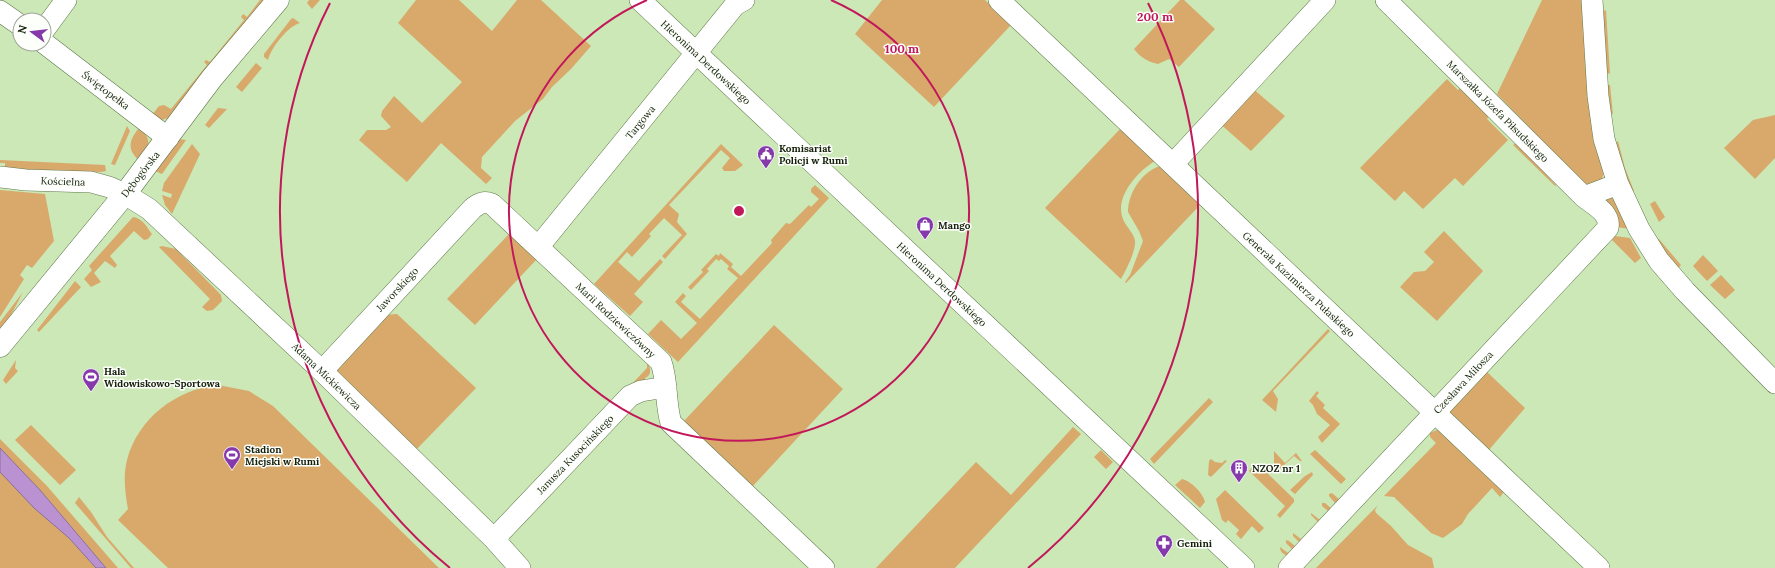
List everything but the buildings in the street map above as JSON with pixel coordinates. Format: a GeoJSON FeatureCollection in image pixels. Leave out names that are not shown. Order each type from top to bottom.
{"type":"FeatureCollection","features":[{"type":"Feature","properties":{"kind":"main road","name":"Dębogórska"},"geometry":{"type":"LineString","coordinates":[[0,346],[125,194],[212,78],[278,0]]}},
{"type":"Feature","properties":{"kind":"street"},"geometry":{"type":"LineString","coordinates":[[52,19],[66,0]]}},
{"type":"Feature","properties":{"kind":"street","name":"Hieronima Derdowskiego"},"geometry":{"type":"LineString","coordinates":[[640,0],[1244,568]]}},
{"type":"Feature","properties":{"kind":"street","name":"Targowa"},"geometry":{"type":"LineString","coordinates":[[539,246],[735,5],[744,0]]}},
{"type":"Feature","properties":{"kind":"street","name":"Generała Kazimierza Pułaskiego"},"geometry":{"type":"LineString","coordinates":[[998,0],[1599,568]]}},
{"type":"Feature","properties":{"kind":"street"},"geometry":{"type":"LineString","coordinates":[[1173,164],[1325,0]]}},
{"type":"Feature","properties":{"kind":"street","name":"Marszałka Józefa Piłsudskiego"},"geometry":{"type":"LineString","coordinates":[[1386,0],[1584,197]]}},
{"type":"Feature","properties":{"kind":"street"},"geometry":{"type":"LineString","coordinates":[[1592,0],[1598,96],[1604,139],[1618,184],[1639,229],[1659,261],[1685,291],[1775,383]]}},
{"type":"Feature","properties":{"kind":"street"},"geometry":{"type":"LineString","coordinates":[[0,11],[12,19]]}},
{"type":"Feature","properties":{"kind":"street","name":"Świętopełka"},"geometry":{"type":"LineString","coordinates":[[52,49],[168,138]]}},
{"type":"Feature","properties":{"kind":"street","name":"Kościelna"},"geometry":{"type":"LineString","coordinates":[[0,177],[26,180],[91,182],[109,187],[125,194]]}},
{"type":"Feature","properties":{"kind":"street"},"geometry":{"type":"LineString","coordinates":[[1584,197],[1618,184]]}},
{"type":"Feature","properties":{"kind":"street","name":"Adama Mickiewicza"},"geometry":{"type":"LineString","coordinates":[[125,194],[157,216],[322,371],[494,539],[520,568]]}},
{"type":"Feature","properties":{"kind":"street","name":"Czesława Miłosza"},"geometry":{"type":"LineString","coordinates":[[1289,568],[1608,228],[1609,222],[1606,214],[1584,197]]}},
{"type":"Feature","properties":{"kind":"street","name":"Marii Rodziewiczówny"},"geometry":{"type":"LineString","coordinates":[[473,208],[480,203],[486,202],[492,204],[539,246],[661,362],[671,423],[824,568]]}},
{"type":"Feature","properties":{"kind":"street","name":"Jaworskiego"},"geometry":{"type":"LineString","coordinates":[[322,371],[473,208]]}},
{"type":"Feature","properties":{"kind":"street","name":"Janusza Kusocińskiego"},"geometry":{"type":"LineString","coordinates":[[494,539],[630,396],[641,390],[666,387]]}},
{"type":"Feature","properties":{"kind":"shaded area"},"geometry":{"type":"Polygon","coordinates":[[[260,0],[265,0],[171,117],[162,120],[151,116],[159,106],[164,105],[171,109],[207,65],[204,62],[206,60],[210,62],[244,20],[241,17],[243,14],[247,17],[260,0]]]}},
{"type":"Feature","properties":{"kind":"shaded area"},"geometry":{"type":"Polygon","coordinates":[[[309,0],[320,0],[312,9],[307,3],[309,0]]]}},
{"type":"Feature","properties":{"kind":"shaded area"},"geometry":{"type":"Polygon","coordinates":[[[416,0],[459,0],[492,31],[517,0],[541,0],[591,46],[571,69],[552,87],[543,99],[515,121],[482,157],[481,168],[492,178],[486,184],[441,143],[407,182],[359,140],[367,130],[386,130],[391,127],[381,116],[382,111],[394,96],[422,123],[462,82],[398,23],[416,0]]]}},
{"type":"Feature","properties":{"kind":"shaded area"},"geometry":{"type":"Polygon","coordinates":[[[882,0],[985,0],[1011,25],[934,107],[855,34],[882,0]]]}},
{"type":"Feature","properties":{"kind":"shaded area"},"geometry":{"type":"Polygon","coordinates":[[[1180,0],[1184,0],[1215,29],[1179,67],[1169,59],[1158,64],[1144,59],[1134,49],[1180,0]]]}},
{"type":"Feature","properties":{"kind":"shaded area"},"geometry":{"type":"Polygon","coordinates":[[[1542,0],[1584,0],[1604,171],[1602,179],[1587,187],[1497,94],[1542,0]]]}},
{"type":"Feature","properties":{"kind":"shaded area"},"geometry":{"type":"Polygon","coordinates":[[[1606,10],[1610,74],[1606,72],[1602,12],[1606,10]]]}},
{"type":"Feature","properties":{"kind":"shaded area"},"geometry":{"type":"Polygon","coordinates":[[[293,18],[300,23],[290,28],[285,33],[268,60],[264,57],[264,54],[293,18]]]}},
{"type":"Feature","properties":{"kind":"shaded area"},"geometry":{"type":"Polygon","coordinates":[[[256,63],[262,68],[242,92],[236,87],[256,63]]]}},
{"type":"Feature","properties":{"kind":"shaded area"},"geometry":{"type":"Polygon","coordinates":[[[1447,79],[1458,90],[1461,87],[1489,116],[1487,119],[1508,140],[1463,186],[1455,178],[1423,209],[1404,191],[1395,201],[1360,168],[1447,79]]]}},
{"type":"Feature","properties":{"kind":"shaded area"},"geometry":{"type":"Polygon","coordinates":[[[1610,85],[1613,114],[1608,112],[1606,86],[1610,85]]]}},
{"type":"Feature","properties":{"kind":"shaded area"},"geometry":{"type":"Polygon","coordinates":[[[1251,87],[1285,116],[1251,151],[1218,122],[1251,87]]]}},
{"type":"Feature","properties":{"kind":"shaded area"},"geometry":{"type":"Polygon","coordinates":[[[218,108],[227,109],[209,128],[205,125],[218,108]]]}},
{"type":"Feature","properties":{"kind":"shaded area"},"geometry":{"type":"Polygon","coordinates":[[[1775,115],[1775,158],[1755,179],[1724,148],[1753,120],[1775,115]]]}},
{"type":"Feature","properties":{"kind":"shaded area"},"geometry":{"type":"Polygon","coordinates":[[[127,126],[130,131],[115,165],[111,164],[127,126]]]}},
{"type":"Feature","properties":{"kind":"shaded area"},"geometry":{"type":"Polygon","coordinates":[[[139,128],[147,136],[148,140],[147,148],[141,162],[136,158],[131,150],[131,142],[139,128]]]}},
{"type":"Feature","properties":{"kind":"shaded area"},"geometry":{"type":"Polygon","coordinates":[[[1121,128],[1155,161],[1148,165],[1135,178],[1129,186],[1122,202],[1121,211],[1123,219],[1133,235],[1135,245],[1128,266],[1121,279],[1045,208],[1121,128]]]}},
{"type":"Feature","properties":{"kind":"shaded area"},"geometry":{"type":"Polygon","coordinates":[[[180,139],[186,140],[162,174],[155,171],[180,139]]]}},
{"type":"Feature","properties":{"kind":"shaded area"},"geometry":{"type":"Polygon","coordinates":[[[1618,141],[1625,168],[1634,191],[1630,191],[1615,144],[1618,141]]]}},
{"type":"Feature","properties":{"kind":"shaded area"},"geometry":{"type":"Polygon","coordinates":[[[1516,143],[1556,185],[1555,186],[1513,145],[1516,143]]]}},
{"type":"Feature","properties":{"kind":"shaded area"},"geometry":{"type":"Polygon","coordinates":[[[192,144],[200,154],[172,214],[165,205],[162,195],[171,198],[172,194],[162,191],[164,183],[192,144]]]}},
{"type":"Feature","properties":{"kind":"shaded area"},"geometry":{"type":"Polygon","coordinates":[[[721,144],[743,165],[735,171],[724,171],[722,168],[730,158],[721,150],[669,205],[679,214],[677,222],[687,234],[665,259],[662,256],[682,235],[664,218],[649,234],[651,236],[632,257],[627,252],[618,262],[639,281],[660,259],[663,262],[634,294],[643,302],[630,316],[594,284],[721,144]]]}},
{"type":"Feature","properties":{"kind":"shaded area"},"geometry":{"type":"Polygon","coordinates":[[[0,160],[105,165],[106,171],[18,169],[5,167],[5,163],[0,163],[0,160]]]}},
{"type":"Feature","properties":{"kind":"shaded area"},"geometry":{"type":"Polygon","coordinates":[[[1160,166],[1201,204],[1126,283],[1125,282],[1130,275],[1143,241],[1128,212],[1130,198],[1137,184],[1142,178],[1153,169],[1160,166]]]}},
{"type":"Feature","properties":{"kind":"shaded area"},"geometry":{"type":"Polygon","coordinates":[[[815,185],[829,198],[678,362],[648,334],[661,320],[681,339],[697,323],[675,302],[683,293],[686,296],[681,302],[700,319],[738,278],[727,269],[729,266],[721,259],[719,261],[716,259],[707,269],[709,271],[691,290],[688,287],[703,272],[701,270],[716,254],[719,256],[720,253],[733,264],[731,267],[741,276],[772,243],[771,240],[786,223],[790,224],[809,205],[811,207],[819,199],[811,192],[811,189],[815,185]]]}},
{"type":"Feature","properties":{"kind":"shaded area"},"geometry":{"type":"Polygon","coordinates":[[[0,190],[45,194],[54,241],[32,268],[27,265],[20,275],[24,279],[0,317],[0,190]]]}},
{"type":"Feature","properties":{"kind":"shaded area"},"geometry":{"type":"Polygon","coordinates":[[[1613,196],[1630,229],[1616,227],[1603,198],[1613,196]]]}},
{"type":"Feature","properties":{"kind":"shaded area"},"geometry":{"type":"Polygon","coordinates":[[[1655,201],[1665,217],[1659,222],[1650,204],[1655,201]]]}},
{"type":"Feature","properties":{"kind":"shaded area"},"geometry":{"type":"Polygon","coordinates":[[[133,217],[140,219],[152,234],[148,239],[144,240],[134,231],[110,256],[117,265],[115,268],[105,261],[94,273],[101,282],[91,287],[84,279],[92,270],[89,266],[133,217]]]}},
{"type":"Feature","properties":{"kind":"shaded area"},"geometry":{"type":"Polygon","coordinates":[[[1444,231],[1483,271],[1437,321],[1400,287],[1414,272],[1425,271],[1434,262],[1424,252],[1444,231]]]}},
{"type":"Feature","properties":{"kind":"shaded area"},"geometry":{"type":"Polygon","coordinates":[[[509,234],[537,259],[475,325],[447,299],[509,234]]]}},
{"type":"Feature","properties":{"kind":"shaded area"},"geometry":{"type":"Polygon","coordinates":[[[1615,236],[1630,238],[1641,258],[1635,263],[1612,240],[1615,236]]]}},
{"type":"Feature","properties":{"kind":"shaded area"},"geometry":{"type":"Polygon","coordinates":[[[1659,239],[1681,265],[1677,270],[1655,242],[1659,239]]]}},
{"type":"Feature","properties":{"kind":"shaded area"},"geometry":{"type":"Polygon","coordinates":[[[162,246],[176,249],[221,295],[222,301],[213,310],[207,311],[202,307],[210,299],[159,247],[162,246]]]}},
{"type":"Feature","properties":{"kind":"shaded area"},"geometry":{"type":"Polygon","coordinates":[[[1703,255],[1718,271],[1707,281],[1693,266],[1703,255]]]}},
{"type":"Feature","properties":{"kind":"shaded area"},"geometry":{"type":"Polygon","coordinates":[[[1721,275],[1735,290],[1725,299],[1710,285],[1721,275]]]}},
{"type":"Feature","properties":{"kind":"shaded area"},"geometry":{"type":"Polygon","coordinates":[[[75,281],[81,287],[39,332],[37,330],[75,281]]]}},
{"type":"Feature","properties":{"kind":"shaded area"},"geometry":{"type":"Polygon","coordinates":[[[23,292],[7,323],[0,332],[0,322],[23,292]]]}},
{"type":"Feature","properties":{"kind":"shaded area"},"geometry":{"type":"Polygon","coordinates":[[[397,314],[476,388],[415,451],[334,370],[383,315],[397,314]]]}},
{"type":"Feature","properties":{"kind":"shaded area"},"geometry":{"type":"Polygon","coordinates":[[[774,325],[843,389],[752,487],[683,422],[774,325]]]}},
{"type":"Feature","properties":{"kind":"shaded area"},"geometry":{"type":"Polygon","coordinates":[[[1328,329],[1330,331],[1273,391],[1278,399],[1276,412],[1262,400],[1328,329]]]}},
{"type":"Feature","properties":{"kind":"shaded area"},"geometry":{"type":"Polygon","coordinates":[[[16,360],[15,368],[18,371],[6,384],[3,380],[16,360]]]}},
{"type":"Feature","properties":{"kind":"shaded area"},"geometry":{"type":"Polygon","coordinates":[[[647,362],[650,373],[645,378],[645,382],[627,389],[647,368],[647,362]]]}},
{"type":"Feature","properties":{"kind":"shaded area"},"geometry":{"type":"Polygon","coordinates":[[[1486,371],[1525,408],[1488,451],[1450,414],[1450,409],[1486,371]]]}},
{"type":"Feature","properties":{"kind":"shaded area","name":"Stadion Miejski w Rumi"},"geometry":{"type":"Polygon","coordinates":[[[218,385],[249,391],[273,406],[439,568],[168,568],[118,520],[128,509],[125,484],[127,460],[132,445],[140,431],[161,408],[188,392],[218,385]]]}},
{"type":"Feature","properties":{"kind":"shaded area"},"geometry":{"type":"Polygon","coordinates":[[[1317,391],[1319,393],[1316,396],[1325,405],[1323,408],[1340,424],[1322,443],[1318,437],[1330,425],[1317,414],[1313,405],[1309,401],[1317,391]]]}},
{"type":"Feature","properties":{"kind":"shaded area"},"geometry":{"type":"Polygon","coordinates":[[[1209,398],[1213,402],[1154,464],[1150,459],[1209,398]]]}},
{"type":"Feature","properties":{"kind":"shaded area"},"geometry":{"type":"Polygon","coordinates":[[[31,425],[76,470],[60,485],[15,440],[31,425]]]}},
{"type":"Feature","properties":{"kind":"shaded area"},"geometry":{"type":"Polygon","coordinates":[[[1073,427],[1081,434],[955,568],[876,568],[976,462],[1011,495],[1073,427]]]}},
{"type":"Feature","properties":{"kind":"shaded area"},"geometry":{"type":"Polygon","coordinates":[[[1439,429],[1504,492],[1500,497],[1492,488],[1468,514],[1462,524],[1443,538],[1431,533],[1394,497],[1384,496],[1436,443],[1430,437],[1430,433],[1439,429]]]}},
{"type":"Feature","properties":{"kind":"shaded area"},"geometry":{"type":"Polygon","coordinates":[[[0,439],[47,486],[118,568],[106,568],[39,489],[27,500],[69,538],[96,568],[0,568],[0,439]]]}},
{"type":"Feature","properties":{"kind":"shaded area"},"geometry":{"type":"Polygon","coordinates":[[[0,448],[40,490],[106,568],[96,568],[69,538],[34,508],[0,472],[0,448]]]}},
{"type":"Feature","properties":{"kind":"shaded area"},"geometry":{"type":"Polygon","coordinates":[[[1101,450],[1113,462],[1106,469],[1094,457],[1101,450]]]}},
{"type":"Feature","properties":{"kind":"shaded area"},"geometry":{"type":"Polygon","coordinates":[[[1315,450],[1346,479],[1341,484],[1310,454],[1315,450]]]}},
{"type":"Feature","properties":{"kind":"shaded area"},"geometry":{"type":"Polygon","coordinates":[[[1274,451],[1285,463],[1296,453],[1302,461],[1294,456],[1274,474],[1274,451]]]}},
{"type":"Feature","properties":{"kind":"shaded area"},"geometry":{"type":"Polygon","coordinates":[[[1211,459],[1215,462],[1222,463],[1225,460],[1227,461],[1211,477],[1208,475],[1209,461],[1211,459]]]}},
{"type":"Feature","properties":{"kind":"shaded area"},"geometry":{"type":"Polygon","coordinates":[[[1254,465],[1258,469],[1260,466],[1294,499],[1294,502],[1280,518],[1277,515],[1285,506],[1249,471],[1254,465]]]}},
{"type":"Feature","properties":{"kind":"shaded area"},"geometry":{"type":"Polygon","coordinates":[[[1312,472],[1313,475],[1295,494],[1290,490],[1305,476],[1312,472]]]}},
{"type":"Feature","properties":{"kind":"shaded area"},"geometry":{"type":"Polygon","coordinates":[[[1182,479],[1193,485],[1202,495],[1205,502],[1200,508],[1175,485],[1182,479]]]}},
{"type":"Feature","properties":{"kind":"shaded area"},"geometry":{"type":"Polygon","coordinates":[[[1225,490],[1264,528],[1259,533],[1252,526],[1241,539],[1236,534],[1239,530],[1228,520],[1226,523],[1222,520],[1216,499],[1225,490]]]}},
{"type":"Feature","properties":{"kind":"shaded area"},"geometry":{"type":"Polygon","coordinates":[[[1332,493],[1340,500],[1288,556],[1283,554],[1280,547],[1288,553],[1292,549],[1286,543],[1286,540],[1295,546],[1299,542],[1293,536],[1293,533],[1301,539],[1318,522],[1311,515],[1311,513],[1320,520],[1328,511],[1322,506],[1322,503],[1325,503],[1331,508],[1335,503],[1329,496],[1329,494],[1332,493]]]}},
{"type":"Feature","properties":{"kind":"shaded area"},"geometry":{"type":"Polygon","coordinates":[[[79,497],[91,512],[107,537],[134,568],[131,568],[75,503],[79,497]]]}},
{"type":"Feature","properties":{"kind":"shaded area"},"geometry":{"type":"Polygon","coordinates":[[[1378,505],[1375,510],[1376,513],[1391,526],[1408,545],[1432,558],[1434,568],[1316,568],[1378,505]]]}},
{"type":"Feature","properties":{"kind":"place","name":"Komisariat Policji w Rumi"},"geometry":{"type":"Point","coordinates":[766,169]}},
{"type":"Feature","properties":{"kind":"place","name":"Mango"},"geometry":{"type":"Point","coordinates":[925,240]}},
{"type":"Feature","properties":{"kind":"place","name":"Hala Widowiskowo-Sportowa"},"geometry":{"type":"Point","coordinates":[91,392]}},
{"type":"Feature","properties":{"kind":"place","name":"Stadion Miejski w Rumi"},"geometry":{"type":"Point","coordinates":[232,470]}},
{"type":"Feature","properties":{"kind":"place","name":"NZOZ nr 1"},"geometry":{"type":"Point","coordinates":[1239,483]}},
{"type":"Feature","properties":{"kind":"place","name":"Gemini"},"geometry":{"type":"Point","coordinates":[1164,558]}}]}
